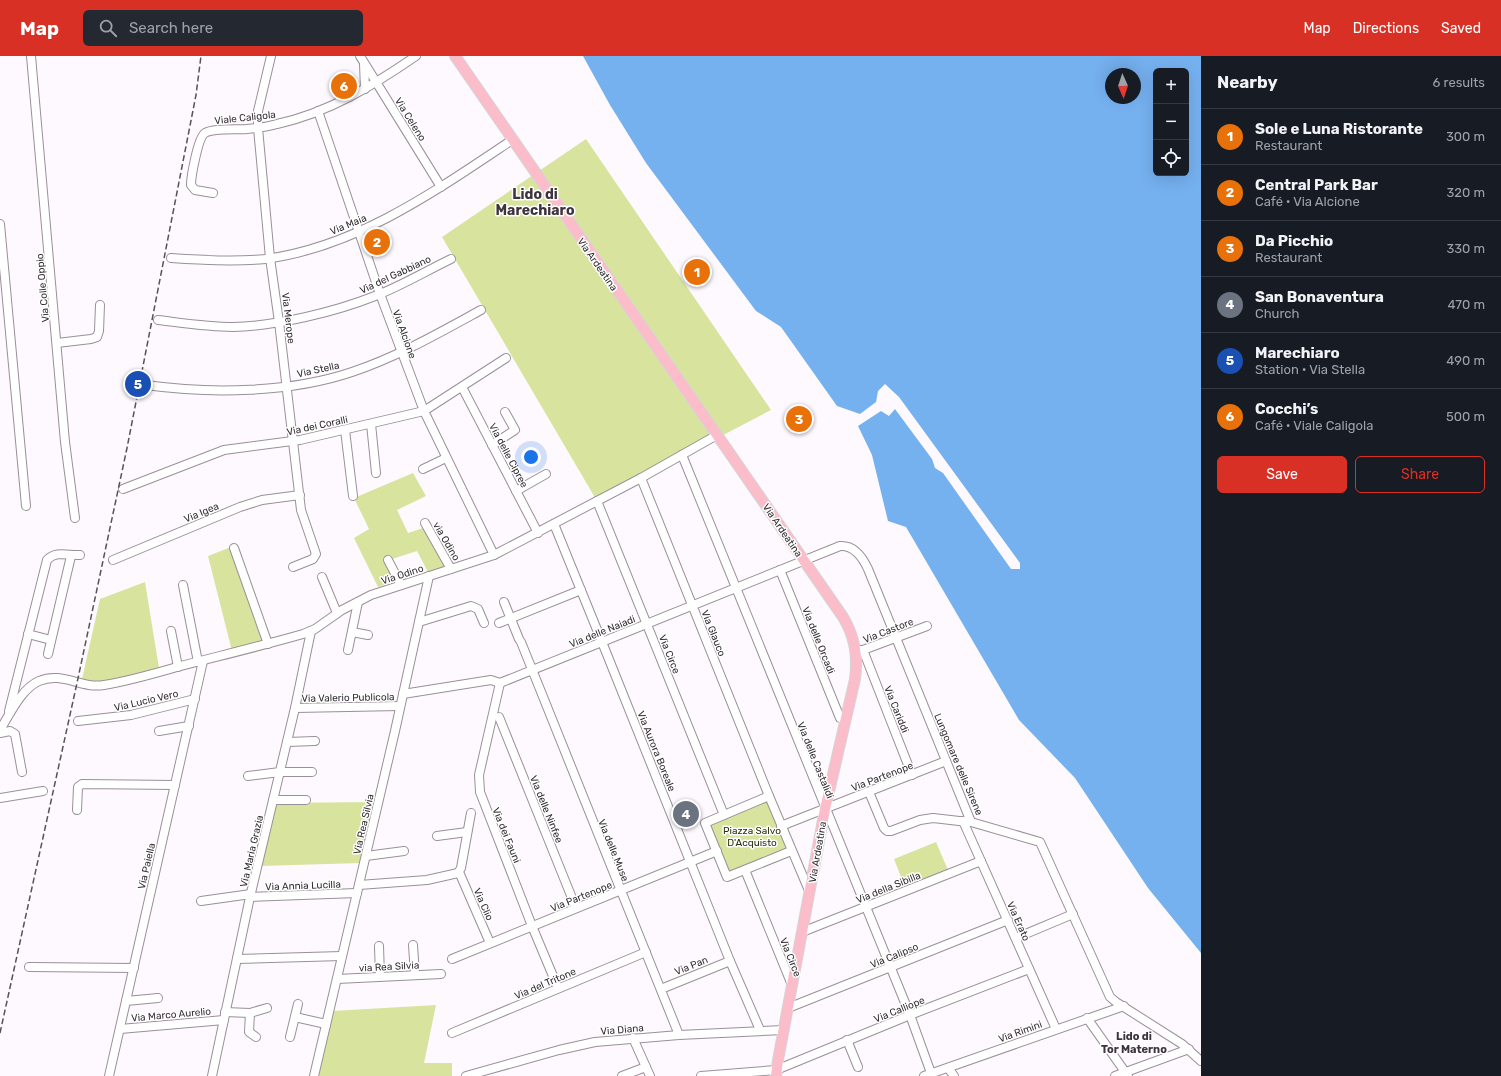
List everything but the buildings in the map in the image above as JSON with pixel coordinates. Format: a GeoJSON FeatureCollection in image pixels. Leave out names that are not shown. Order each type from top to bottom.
{"type":"FeatureCollection","features":[{"type":"Feature","properties":{"kind":"main road","name":"Via Ardeatina"},"geometry":{"type":"LineString","coordinates":[[455,56],[843,617],[859,650],[854,684],[825,809],[776,1073]]}},
{"type":"Feature","properties":{"kind":"street","name":"Via Colle Oppio"},"geometry":{"type":"LineString","coordinates":[[31,56],[65,442],[75,518]]}},
{"type":"Feature","properties":{"kind":"street","name":"Via Merope"},"geometry":{"type":"LineString","coordinates":[[271,56],[258,111],[258,128],[270,258],[303,518],[316,554],[313,559],[293,567]]}},
{"type":"Feature","properties":{"kind":"street","name":"Viale Caligola"},"geometry":{"type":"LineString","coordinates":[[213,193],[197,191],[193,189],[191,185],[200,140],[204,133],[212,131],[258,128],[287,122],[318,111],[376,83],[416,56]]}},
{"type":"Feature","properties":{"kind":"street","name":"Via Celeno"},"geometry":{"type":"LineString","coordinates":[[362,58],[441,187]]}},
{"type":"Feature","properties":{"kind":"street","name":"Via Celeno"},"geometry":{"type":"LineString","coordinates":[[362,58],[365,89]]}},
{"type":"Feature","properties":{"kind":"street","name":"Via Alcione"},"geometry":{"type":"LineString","coordinates":[[318,111],[380,294],[424,411],[494,555]]}},
{"type":"Feature","properties":{"kind":"street","name":"Via Maia"},"geometry":{"type":"LineString","coordinates":[[171,258],[216,261],[270,258],[311,248],[358,231],[406,208],[441,187],[512,140]]}},
{"type":"Feature","properties":{"kind":"street"},"geometry":{"type":"LineString","coordinates":[[0,224],[26,506]]}},
{"type":"Feature","properties":{"kind":"street","name":"Via del Gabbiano"},"geometry":{"type":"LineString","coordinates":[[158,320],[225,327],[279,322],[344,307],[380,294],[451,259]]}},
{"type":"Feature","properties":{"kind":"street"},"geometry":{"type":"LineString","coordinates":[[57,343],[97,337],[99,331],[100,305]]}},
{"type":"Feature","properties":{"kind":"street","name":"Via Stella"},"geometry":{"type":"LineString","coordinates":[[146,385],[211,390],[287,386],[326,379],[351,372],[401,352],[480,310]]}},
{"type":"Feature","properties":{"kind":"street","name":"Via dei Coralli"},"geometry":{"type":"LineString","coordinates":[[122,489],[224,450],[293,441],[424,411],[506,358]]}},
{"type":"Feature","properties":{"kind":"street","name":"Via delle Cipree"},"geometry":{"type":"LineString","coordinates":[[462,387],[538,533]]}},
{"type":"Feature","properties":{"kind":"street"},"geometry":{"type":"LineString","coordinates":[[492,445],[515,430],[505,412]]}},
{"type":"Feature","properties":{"kind":"street"},"geometry":{"type":"LineString","coordinates":[[371,424],[376,473]]}},
{"type":"Feature","properties":{"kind":"street"},"geometry":{"type":"LineString","coordinates":[[345,430],[354,496]]}},
{"type":"Feature","properties":{"kind":"street","name":"Via Odino"},"geometry":{"type":"LineString","coordinates":[[7,718],[22,695],[29,687],[37,682],[57,677],[65,678],[88,686],[102,686],[201,662],[311,631],[337,613],[371,595],[494,555],[641,478],[717,435]]}},
{"type":"Feature","properties":{"kind":"street","name":"Via delle Castalidi"},"geometry":{"type":"LineString","coordinates":[[682,455],[910,1015],[928,1075]]}},
{"type":"Feature","properties":{"kind":"street"},"geometry":{"type":"LineString","coordinates":[[423,469],[446,458]]}},
{"type":"Feature","properties":{"kind":"street"},"geometry":{"type":"LineString","coordinates":[[516,491],[546,474]]}},
{"type":"Feature","properties":{"kind":"street","name":"Via Glauco"},"geometry":{"type":"LineString","coordinates":[[641,478],[769,796]]}},
{"type":"Feature","properties":{"kind":"street","name":"Via Igea"},"geometry":{"type":"LineString","coordinates":[[113,560],[240,507],[262,500],[300,495]]}},
{"type":"Feature","properties":{"kind":"street","name":"Via Circe"},"geometry":{"type":"LineString","coordinates":[[597,501],[724,815]]}},
{"type":"Feature","properties":{"kind":"street","name":"via Odino"},"geometry":{"type":"LineString","coordinates":[[425,523],[451,569]]}},
{"type":"Feature","properties":{"kind":"street","name":"Via Aurora Boreale"},"geometry":{"type":"LineString","coordinates":[[554,524],[730,961],[760,1030]]}},
{"type":"Feature","properties":{"kind":"street","name":"Lungomare delle Sirene"},"geometry":{"type":"LineString","coordinates":[[804,561],[841,546],[846,546],[854,550],[863,559],[897,638],[946,761],[967,822],[1040,842],[1110,997],[1189,1049],[1201,1061]]}},
{"type":"Feature","properties":{"kind":"street"},"geometry":{"type":"LineString","coordinates":[[234,548],[268,644]]}},
{"type":"Feature","properties":{"kind":"street"},"geometry":{"type":"LineString","coordinates":[[22,772],[16,734],[10,731],[0,731],[7,718],[47,560],[54,555],[80,555]]}},
{"type":"Feature","properties":{"kind":"street"},"geometry":{"type":"LineString","coordinates":[[48,654],[71,556]]}},
{"type":"Feature","properties":{"kind":"street"},"geometry":{"type":"LineString","coordinates":[[388,560],[401,585]]}},
{"type":"Feature","properties":{"kind":"street","name":"Via delle Naiadi"},"geometry":{"type":"LineString","coordinates":[[403,694],[490,680],[500,683],[804,561]]}},
{"type":"Feature","properties":{"kind":"street","name":"Via delle Orcadi"},"geometry":{"type":"LineString","coordinates":[[780,570],[840,718]]}},
{"type":"Feature","properties":{"kind":"street","name":"Via Rea Silvia"},"geometry":{"type":"LineString","coordinates":[[314,1076],[366,856],[429,576]]}},
{"type":"Feature","properties":{"kind":"street"},"geometry":{"type":"LineString","coordinates":[[322,577],[337,613]]}},
{"type":"Feature","properties":{"kind":"street"},"geometry":{"type":"LineString","coordinates":[[183,585],[201,662]]}},
{"type":"Feature","properties":{"kind":"street"},"geometry":{"type":"LineString","coordinates":[[499,623],[581,590]]}},
{"type":"Feature","properties":{"kind":"street"},"geometry":{"type":"LineString","coordinates":[[348,650],[358,602]]}},
{"type":"Feature","properties":{"kind":"street","name":"Via delle Muse"},"geometry":{"type":"LineString","coordinates":[[504,602],[679,1035]]}},
{"type":"Feature","properties":{"kind":"street"},"geometry":{"type":"LineString","coordinates":[[418,622],[472,606],[478,610],[484,623]]}},
{"type":"Feature","properties":{"kind":"street","name":"Via Castore"},"geometry":{"type":"LineString","coordinates":[[859,650],[897,638],[927,626]]}},
{"type":"Feature","properties":{"kind":"street"},"geometry":{"type":"LineString","coordinates":[[170,631],[178,667]]}},
{"type":"Feature","properties":{"kind":"street","name":"Via Maria Grazia"},"geometry":{"type":"LineString","coordinates":[[212,1076],[224,1016],[295,708],[311,631]]}},
{"type":"Feature","properties":{"kind":"street"},"geometry":{"type":"LineString","coordinates":[[352,632],[368,635]]}},
{"type":"Feature","properties":{"kind":"street"},"geometry":{"type":"LineString","coordinates":[[28,634],[51,640]]}},
{"type":"Feature","properties":{"kind":"street","name":"Via Cariddi"},"geometry":{"type":"LineString","coordinates":[[859,650],[912,775]]}},
{"type":"Feature","properties":{"kind":"street","name":"Via Paiella"},"geometry":{"type":"LineString","coordinates":[[108,1076],[189,726],[201,662]]}},
{"type":"Feature","properties":{"kind":"street","name":"Via dei Fauni"},"geometry":{"type":"LineString","coordinates":[[500,683],[479,775],[479,789],[532,926],[558,988]]}},
{"type":"Feature","properties":{"kind":"street","name":"Via Lucio Vero"},"geometry":{"type":"LineString","coordinates":[[78,721],[132,716],[195,699]]}},
{"type":"Feature","properties":{"kind":"street","name":"Via Valerio Publicola"},"geometry":{"type":"LineString","coordinates":[[295,708],[400,706]]}},
{"type":"Feature","properties":{"kind":"street","name":"Via delle Ninfee"},"geometry":{"type":"LineString","coordinates":[[499,717],[576,908]]}},
{"type":"Feature","properties":{"kind":"street"},"geometry":{"type":"LineString","coordinates":[[159,730],[189,726]]}},
{"type":"Feature","properties":{"kind":"street"},"geometry":{"type":"LineString","coordinates":[[287,742],[315,741]]}},
{"type":"Feature","properties":{"kind":"street","name":"Via Partenope"},"geometry":{"type":"LineString","coordinates":[[781,826],[946,761]]}},
{"type":"Feature","properties":{"kind":"street"},"geometry":{"type":"LineString","coordinates":[[248,776],[280,772],[312,772]]}},
{"type":"Feature","properties":{"kind":"street"},"geometry":{"type":"LineString","coordinates":[[78,810],[78,787],[82,784],[175,785]]}},
{"type":"Feature","properties":{"kind":"street"},"geometry":{"type":"LineString","coordinates":[[0,798],[43,791]]}},
{"type":"Feature","properties":{"kind":"street"},"geometry":{"type":"LineString","coordinates":[[869,792],[883,826],[887,831],[892,832],[928,818],[941,818],[967,822]]}},
{"type":"Feature","properties":{"kind":"street"},"geometry":{"type":"LineString","coordinates":[[791,851],[728,877],[705,824],[769,796],[810,894]]}},
{"type":"Feature","properties":{"kind":"street"},"geometry":{"type":"LineString","coordinates":[[273,800],[306,800]]}},
{"type":"Feature","properties":{"kind":"street"},"geometry":{"type":"LineString","coordinates":[[359,885],[431,880],[454,875],[459,872],[471,813]]}},
{"type":"Feature","properties":{"kind":"street","name":"Via Erato"},"geometry":{"type":"LineString","coordinates":[[967,822],[981,861],[1056,1029]]}},
{"type":"Feature","properties":{"kind":"street"},"geometry":{"type":"LineString","coordinates":[[437,836],[468,832]]}},
{"type":"Feature","properties":{"kind":"street"},"geometry":{"type":"LineString","coordinates":[[366,856],[404,851]]}},
{"type":"Feature","properties":{"kind":"street","name":"Via Partenope"},"geometry":{"type":"LineString","coordinates":[[452,959],[717,851]]}},
{"type":"Feature","properties":{"kind":"street","name":"Via della Sibilla"},"geometry":{"type":"LineString","coordinates":[[802,932],[981,861]]}},
{"type":"Feature","properties":{"kind":"street","name":"Via Circe"},"geometry":{"type":"LineString","coordinates":[[745,870],[792,985]]}},
{"type":"Feature","properties":{"kind":"street","name":"Via Clio"},"geometry":{"type":"LineString","coordinates":[[459,872],[490,943]]}},
{"type":"Feature","properties":{"kind":"street","name":"Via Annia Lucilla"},"geometry":{"type":"LineString","coordinates":[[201,901],[251,896],[357,893]]}},
{"type":"Feature","properties":{"kind":"street"},"geometry":{"type":"LineString","coordinates":[[1016,938],[1073,914]]}},
{"type":"Feature","properties":{"kind":"street","name":"Via Calipso"},"geometry":{"type":"LineString","coordinates":[[788,1008],[1008,920]]}},
{"type":"Feature","properties":{"kind":"street"},"geometry":{"type":"LineString","coordinates":[[413,945],[415,975]]}},
{"type":"Feature","properties":{"kind":"street"},"geometry":{"type":"LineString","coordinates":[[379,946],[380,977]]}},
{"type":"Feature","properties":{"kind":"street","name":"Via del Tritone"},"geometry":{"type":"LineString","coordinates":[[452,1033],[646,952]]}},
{"type":"Feature","properties":{"kind":"street"},"geometry":{"type":"LineString","coordinates":[[237,959],[342,956]]}},
{"type":"Feature","properties":{"kind":"street","name":"Via Pan"},"geometry":{"type":"LineString","coordinates":[[660,989],[730,961]]}},
{"type":"Feature","properties":{"kind":"street"},"geometry":{"type":"LineString","coordinates":[[29,967],[134,968]]}},
{"type":"Feature","properties":{"kind":"street","name":"Via Calliope"},"geometry":{"type":"LineString","coordinates":[[701,1076],[776,1073],[848,1040],[1029,968]]}},
{"type":"Feature","properties":{"kind":"street","name":"via Rea Silvia"},"geometry":{"type":"LineString","coordinates":[[337,979],[441,974]]}},
{"type":"Feature","properties":{"kind":"street"},"geometry":{"type":"LineString","coordinates":[[126,1001],[158,998]]}},
{"type":"Feature","properties":{"kind":"street"},"geometry":{"type":"LineString","coordinates":[[290,1037],[298,1004]]}},
{"type":"Feature","properties":{"kind":"street","name":"Via Rimini"},"geometry":{"type":"LineString","coordinates":[[928,1075],[1124,1006]]}},
{"type":"Feature","properties":{"kind":"street","name":"Via Marco Aurelio"},"geometry":{"type":"LineString","coordinates":[[120,1029],[250,1013],[267,1008]]}},
{"type":"Feature","properties":{"kind":"street"},"geometry":{"type":"LineString","coordinates":[[250,1013],[249,1032],[256,1037]]}},
{"type":"Feature","properties":{"kind":"street"},"geometry":{"type":"LineString","coordinates":[[295,1017],[326,1024]]}},
{"type":"Feature","properties":{"kind":"street"},"geometry":{"type":"LineString","coordinates":[[1087,1018],[1126,1074]]}},
{"type":"Feature","properties":{"kind":"street","name":"Via Diana"},"geometry":{"type":"LineString","coordinates":[[466,1076],[586,1043],[633,1038],[760,1030],[783,1030]]}},
{"type":"Feature","properties":{"kind":"street"},"geometry":{"type":"LineString","coordinates":[[633,1038],[650,1076]]}},
{"type":"Feature","properties":{"kind":"street"},"geometry":{"type":"LineString","coordinates":[[848,1040],[858,1067]]}},
{"type":"Feature","properties":{"kind":"street"},"geometry":{"type":"LineString","coordinates":[[1115,1076],[1126,1074],[1189,1049]]}},
{"type":"Feature","properties":{"kind":"street"},"geometry":{"type":"LineString","coordinates":[[622,1076],[646,1066]]}},
{"type":"Feature","properties":{"kind":"street"},"geometry":{"type":"LineString","coordinates":[[948,1068],[954,1076]]}},
{"type":"Feature","properties":{"kind":"green space"},"geometry":{"type":"Polygon","coordinates":[[[586,139],[771,410],[597,501],[442,237],[586,139]]]}},
{"type":"Feature","properties":{"kind":"green space"},"geometry":{"type":"Polygon","coordinates":[[[413,473],[426,496],[397,510],[408,533],[423,528],[446,567],[428,572],[417,551],[386,561],[396,581],[378,587],[354,538],[369,529],[354,498],[413,473]]]}},
{"type":"Feature","properties":{"kind":"green space"},"geometry":{"type":"Polygon","coordinates":[[[231,547],[264,641],[232,651],[208,556],[231,547]]]}},
{"type":"Feature","properties":{"kind":"green space"},"geometry":{"type":"Polygon","coordinates":[[[145,582],[159,668],[111,680],[92,681],[82,679],[100,599],[145,582]]]}},
{"type":"Feature","properties":{"kind":"green space","name":"Piazza Salvo D'Acquisto"},"geometry":{"type":"Polygon","coordinates":[[[769,796],[791,851],[727,877],[705,823],[769,796]]]}},
{"type":"Feature","properties":{"kind":"green space"},"geometry":{"type":"Polygon","coordinates":[[[376,802],[361,863],[261,866],[275,803],[376,802]]]}},
{"type":"Feature","properties":{"kind":"green space"},"geometry":{"type":"Polygon","coordinates":[[[936,842],[948,870],[905,887],[894,859],[936,842]]]}},
{"type":"Feature","properties":{"kind":"green space"},"geometry":{"type":"Polygon","coordinates":[[[436,1005],[424,1063],[452,1063],[452,1076],[317,1076],[332,1011],[436,1005]]]}},
{"type":"Feature","properties":{"kind":"water"},"geometry":{"type":"Polygon","coordinates":[[[583,56],[1201,56],[1201,953],[1148,888],[1075,778],[1019,720],[906,527],[888,521],[872,455],[858,426],[881,411],[889,416],[895,409],[932,459],[935,468],[943,473],[1011,569],[1020,569],[1020,563],[899,397],[885,384],[878,391],[876,402],[860,414],[837,406],[781,327],[756,311],[646,163],[610,105],[583,56]]]}},
{"type":"Feature","properties":{"kind":"railway"},"geometry":{"type":"LineString","coordinates":[[0,1033],[127,448],[196,95],[201,56]]}},
{"type":"Feature","properties":{"kind":"place","name":"Cocchi’s"},"geometry":{"type":"Point","coordinates":[344,86]}},
{"type":"Feature","properties":{"kind":"place","name":"Central Park Bar"},"geometry":{"type":"Point","coordinates":[377,242]}},
{"type":"Feature","properties":{"kind":"place","name":"Sole e Luna Ristorante"},"geometry":{"type":"Point","coordinates":[697,272]}},
{"type":"Feature","properties":{"kind":"place","name":"Marechiaro"},"geometry":{"type":"Point","coordinates":[138,384]}},
{"type":"Feature","properties":{"kind":"place","name":"Da Picchio"},"geometry":{"type":"Point","coordinates":[799,419]}},
{"type":"Feature","properties":{"kind":"place","name":"San Bonaventura"},"geometry":{"type":"Point","coordinates":[686,814]}},
{"type":"Feature","properties":{"kind":"district","name":"Lido di Marechiaro"},"geometry":{"type":"Point","coordinates":[535,202]}},
{"type":"Feature","properties":{"kind":"district","name":"Lido di Tor Materno"},"geometry":{"type":"Point","coordinates":[1134,1042]}}]}
